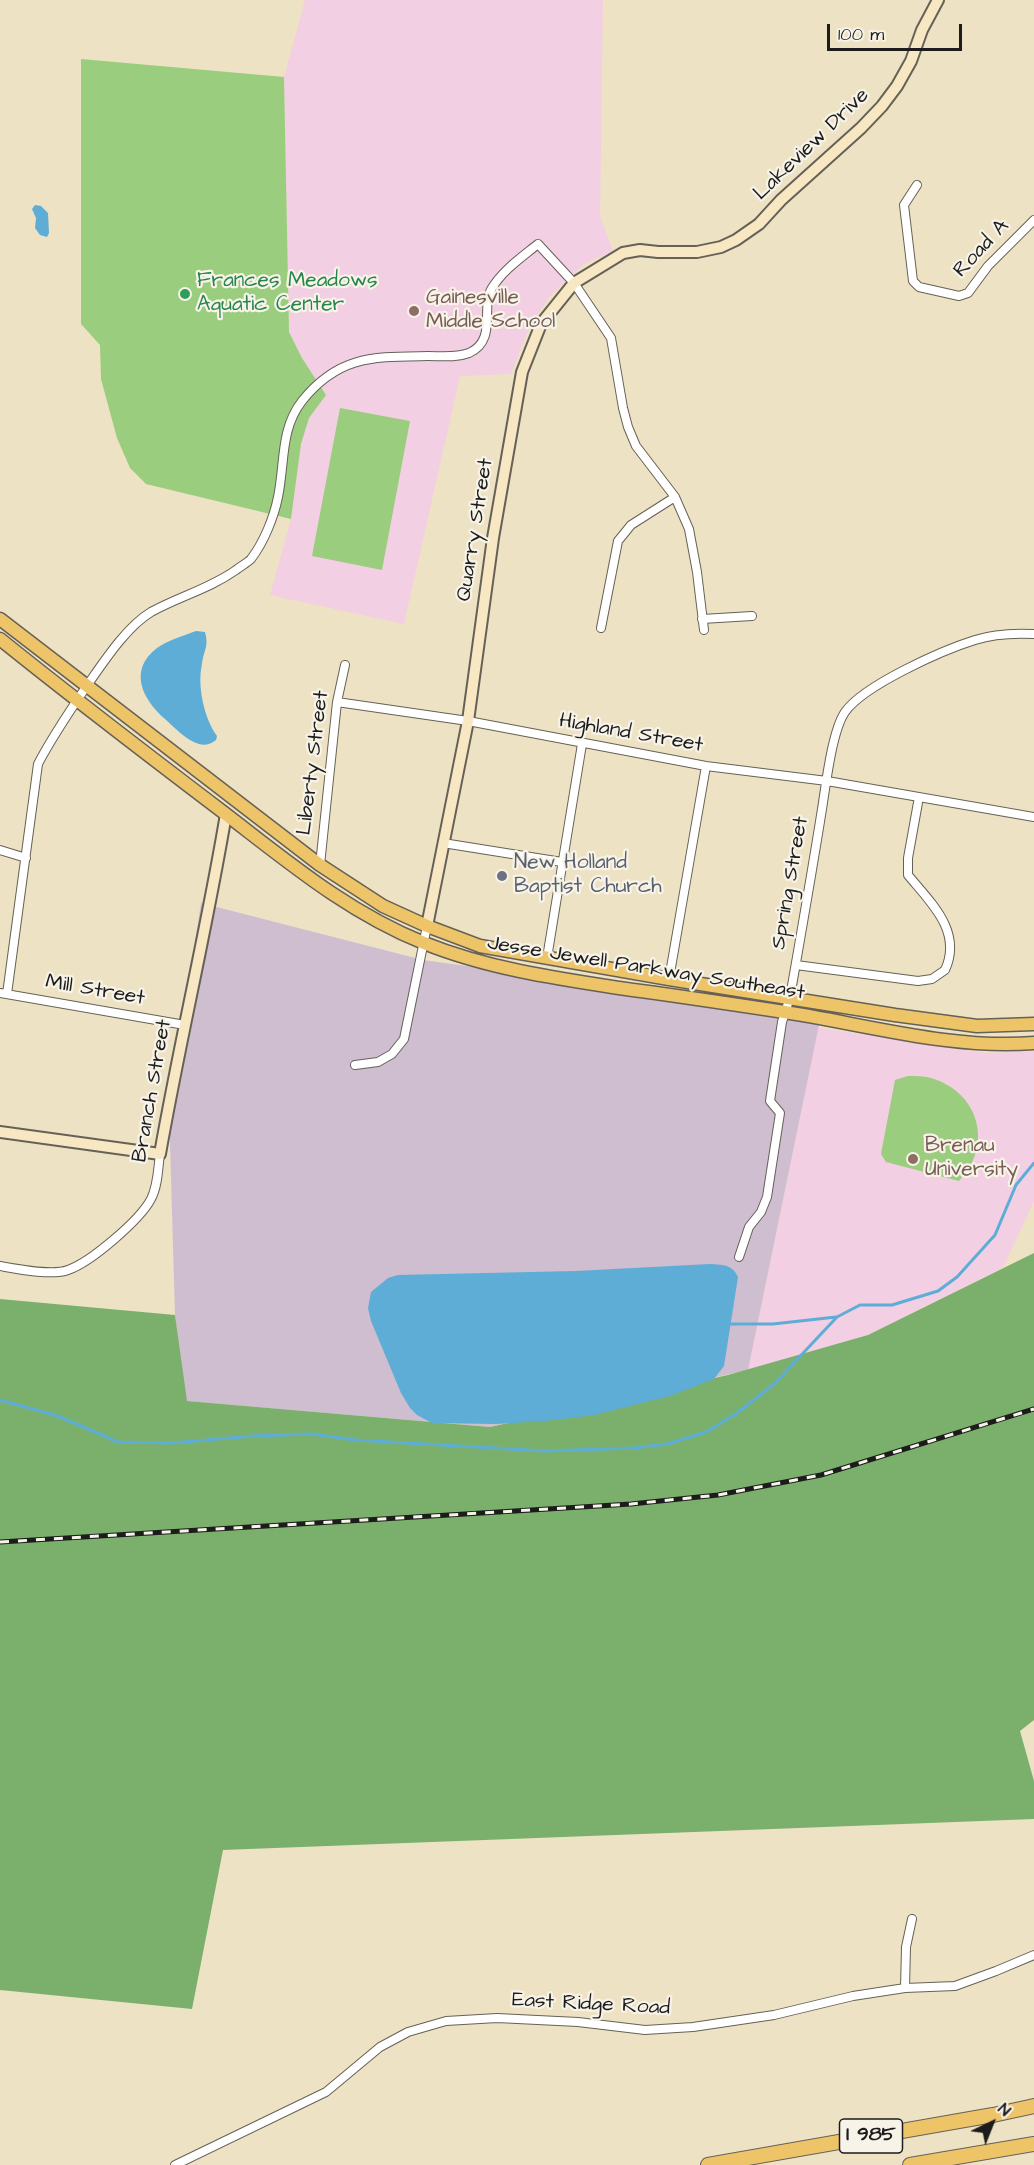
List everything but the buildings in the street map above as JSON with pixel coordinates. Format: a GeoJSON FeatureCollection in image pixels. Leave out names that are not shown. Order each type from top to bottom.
{"type":"FeatureCollection","features":[{"type":"Feature","properties":{"kind":"highway","name":"I 985"},"geometry":{"type":"LineString","coordinates":[[708,2165],[1034,2106]]}},
{"type":"Feature","properties":{"kind":"highway","name":"I 985"},"geometry":{"type":"LineString","coordinates":[[910,2165],[1034,2144]]}},
{"type":"Feature","properties":{"kind":"main road","name":"Jesse Jewell Parkway Southeast"},"geometry":{"type":"LineString","coordinates":[[0,619],[320,865],[383,906],[427,926],[480,946],[669,979],[977,1026],[1034,1024]]}},
{"type":"Feature","properties":{"kind":"main road","name":"Jesse Jewell Parkway Southeast"},"geometry":{"type":"LineString","coordinates":[[0,639],[77,701],[319,886],[383,924],[423,943],[482,963],[556,978],[787,1012],[894,1032],[981,1043],[1034,1043]]}},
{"type":"Feature","properties":{"kind":"street","name":"Lakeview Drive"},"geometry":{"type":"LineString","coordinates":[[697,252],[721,247],[759,224],[781,200],[861,128],[897,86],[938,0]]}},
{"type":"Feature","properties":{"kind":"street","name":"Road A"},"geometry":{"type":"LineString","coordinates":[[917,185],[904,205],[913,281],[919,287],[958,296],[968,293],[988,266],[1034,220]]}},
{"type":"Feature","properties":{"kind":"street"},"geometry":{"type":"LineString","coordinates":[[4,994],[26,858],[38,764],[52,736],[102,663],[122,638],[149,613],[219,582],[250,559],[270,524],[279,496],[283,450],[290,422],[301,403],[328,374],[354,361],[380,357],[454,356],[470,352],[482,341],[487,328],[490,290],[503,274],[538,244],[574,283],[611,338],[623,408],[636,446],[675,497],[689,529],[704,630]]}},
{"type":"Feature","properties":{"kind":"street","name":"Quarry Street"},"geometry":{"type":"LineString","coordinates":[[427,926],[468,721],[494,538],[522,372],[541,324],[574,283],[624,253],[639,250],[697,252]]}},
{"type":"Feature","properties":{"kind":"street"},"geometry":{"type":"LineString","coordinates":[[601,628],[618,541],[631,525],[675,497]]}},
{"type":"Feature","properties":{"kind":"street"},"geometry":{"type":"LineString","coordinates":[[702,619],[752,616]]}},
{"type":"Feature","properties":{"kind":"street","name":"Spring Street"},"geometry":{"type":"LineString","coordinates":[[739,1257],[748,1227],[761,1212],[767,1197],[780,1113],[770,1101],[782,1022],[790,997],[837,731],[844,713],[857,699],[915,665],[977,639],[1017,633],[1034,634]]}},
{"type":"Feature","properties":{"kind":"street","name":"Liberty Street"},"geometry":{"type":"LineString","coordinates":[[320,865],[337,702],[345,665]]}},
{"type":"Feature","properties":{"kind":"street","name":"Highland Street"},"geometry":{"type":"LineString","coordinates":[[337,702],[468,721],[706,766],[827,781],[1034,817]]}},
{"type":"Feature","properties":{"kind":"street"},"geometry":{"type":"LineString","coordinates":[[547,958],[582,744]]}},
{"type":"Feature","properties":{"kind":"street"},"geometry":{"type":"LineString","coordinates":[[669,979],[706,766]]}},
{"type":"Feature","properties":{"kind":"street"},"geometry":{"type":"LineString","coordinates":[[796,965],[918,981],[932,979],[945,970],[950,952],[946,926],[941,913],[908,875],[908,858],[919,798]]}},
{"type":"Feature","properties":{"kind":"street","name":"Branch Street"},"geometry":{"type":"LineString","coordinates":[[0,1266],[56,1272],[68,1270],[88,1259],[127,1228],[151,1199],[156,1185],[184,1025],[211,906],[226,814]]}},
{"type":"Feature","properties":{"kind":"street"},"geometry":{"type":"LineString","coordinates":[[444,843],[562,862]]}},
{"type":"Feature","properties":{"kind":"street"},"geometry":{"type":"LineString","coordinates":[[0,850],[26,858]]}},
{"type":"Feature","properties":{"kind":"street"},"geometry":{"type":"LineString","coordinates":[[355,1065],[378,1062],[392,1054],[404,1039],[427,926]]}},
{"type":"Feature","properties":{"kind":"street","name":"Mill Street"},"geometry":{"type":"LineString","coordinates":[[4,994],[184,1025]]}},
{"type":"Feature","properties":{"kind":"street"},"geometry":{"type":"LineString","coordinates":[[0,1132],[160,1154]]}},
{"type":"Feature","properties":{"kind":"street"},"geometry":{"type":"LineString","coordinates":[[905,1988],[906,1947],[912,1919]]}},
{"type":"Feature","properties":{"kind":"street","name":"East Ridge Road"},"geometry":{"type":"LineString","coordinates":[[175,2165],[326,2092],[380,2047],[408,2032],[446,2021],[496,2018],[578,2022],[645,2030],[693,2027],[774,2015],[853,1996],[905,1988],[955,1986],[1034,1954]]}},
{"type":"Feature","properties":{"kind":"shaded area","name":"Gainesville Middle School"},"geometry":{"type":"Polygon","coordinates":[[[305,0],[603,0],[600,216],[613,251],[584,264],[550,296],[530,326],[511,374],[460,376],[404,624],[270,595],[291,519],[301,444],[309,418],[326,395],[302,358],[289,332],[284,77],[305,0]]]}},
{"type":"Feature","properties":{"kind":"shaded area"},"geometry":{"type":"Polygon","coordinates":[[[201,903],[423,960],[821,1015],[748,1370],[490,1427],[186,1401],[175,1315],[169,1109],[201,903]]]}},
{"type":"Feature","properties":{"kind":"shaded area","name":"Brenau University"},"geometry":{"type":"Polygon","coordinates":[[[782,1022],[986,1053],[1034,1051],[1034,1201],[1003,1268],[868,1335],[748,1370],[800,1117],[782,1022]]]}},
{"type":"Feature","properties":{"kind":"green space","name":"Frances Meadows Aquatic Center"},"geometry":{"type":"Polygon","coordinates":[[[81,59],[284,77],[289,332],[302,358],[326,395],[309,418],[301,444],[291,519],[146,484],[130,468],[117,438],[101,379],[100,345],[81,324],[81,59]]]}},
{"type":"Feature","properties":{"kind":"green space"},"geometry":{"type":"Polygon","coordinates":[[[340,408],[410,421],[382,570],[312,556],[340,408]]]}},
{"type":"Feature","properties":{"kind":"green space"},"geometry":{"type":"Polygon","coordinates":[[[908,1076],[928,1077],[947,1085],[961,1095],[970,1107],[976,1121],[978,1136],[976,1152],[970,1167],[959,1181],[886,1162],[881,1154],[895,1080],[908,1076]]]}},
{"type":"Feature","properties":{"kind":"green space"},"geometry":{"type":"Polygon","coordinates":[[[1034,1253],[1034,1720],[1020,1731],[1034,1781],[1034,1819],[223,1850],[192,2009],[0,1990],[0,1299],[175,1315],[187,1401],[490,1427],[728,1375],[868,1335],[1034,1253]]]}},
{"type":"Feature","properties":{"kind":"water"},"geometry":{"type":"Polygon","coordinates":[[[35,205],[41,206],[48,213],[49,233],[47,237],[40,235],[35,228],[36,218],[32,209],[35,205]]]}},
{"type":"Feature","properties":{"kind":"water"},"geometry":{"type":"Polygon","coordinates":[[[196,631],[205,632],[206,637],[200,682],[201,692],[208,720],[217,736],[216,740],[206,745],[190,740],[157,711],[145,694],[141,675],[148,657],[157,648],[196,631]]]}},
{"type":"Feature","properties":{"kind":"water"},"geometry":{"type":"Polygon","coordinates":[[[710,1264],[730,1267],[738,1277],[724,1366],[714,1379],[670,1396],[594,1415],[496,1424],[432,1423],[417,1415],[401,1393],[371,1321],[368,1308],[371,1292],[388,1278],[398,1275],[576,1271],[710,1264]]]}},
{"type":"Feature","properties":{"kind":"waterway"},"geometry":{"type":"LineString","coordinates":[[0,1400],[58,1416],[118,1442],[171,1443],[312,1434],[355,1440],[545,1451],[634,1448],[667,1444],[706,1432],[737,1413],[775,1383],[837,1317],[860,1305],[892,1305],[938,1291],[957,1277],[995,1235],[1016,1185],[1034,1163]]}},
{"type":"Feature","properties":{"kind":"waterway"},"geometry":{"type":"LineString","coordinates":[[731,1324],[773,1324],[836,1317]]}},
{"type":"Feature","properties":{"kind":"railway"},"geometry":{"type":"LineString","coordinates":[[0,1542],[631,1504],[718,1495],[821,1475],[1034,1409]]}},
{"type":"Feature","properties":{"kind":"place","name":"Frances Meadows Aquatic Center"},"geometry":{"type":"Point","coordinates":[185,294]}},
{"type":"Feature","properties":{"kind":"place","name":"Gainesville Middle School"},"geometry":{"type":"Point","coordinates":[414,311]}},
{"type":"Feature","properties":{"kind":"place","name":"New Holland Baptist Church"},"geometry":{"type":"Point","coordinates":[502,876]}},
{"type":"Feature","properties":{"kind":"place","name":"Brenau University"},"geometry":{"type":"Point","coordinates":[913,1159]}}]}
